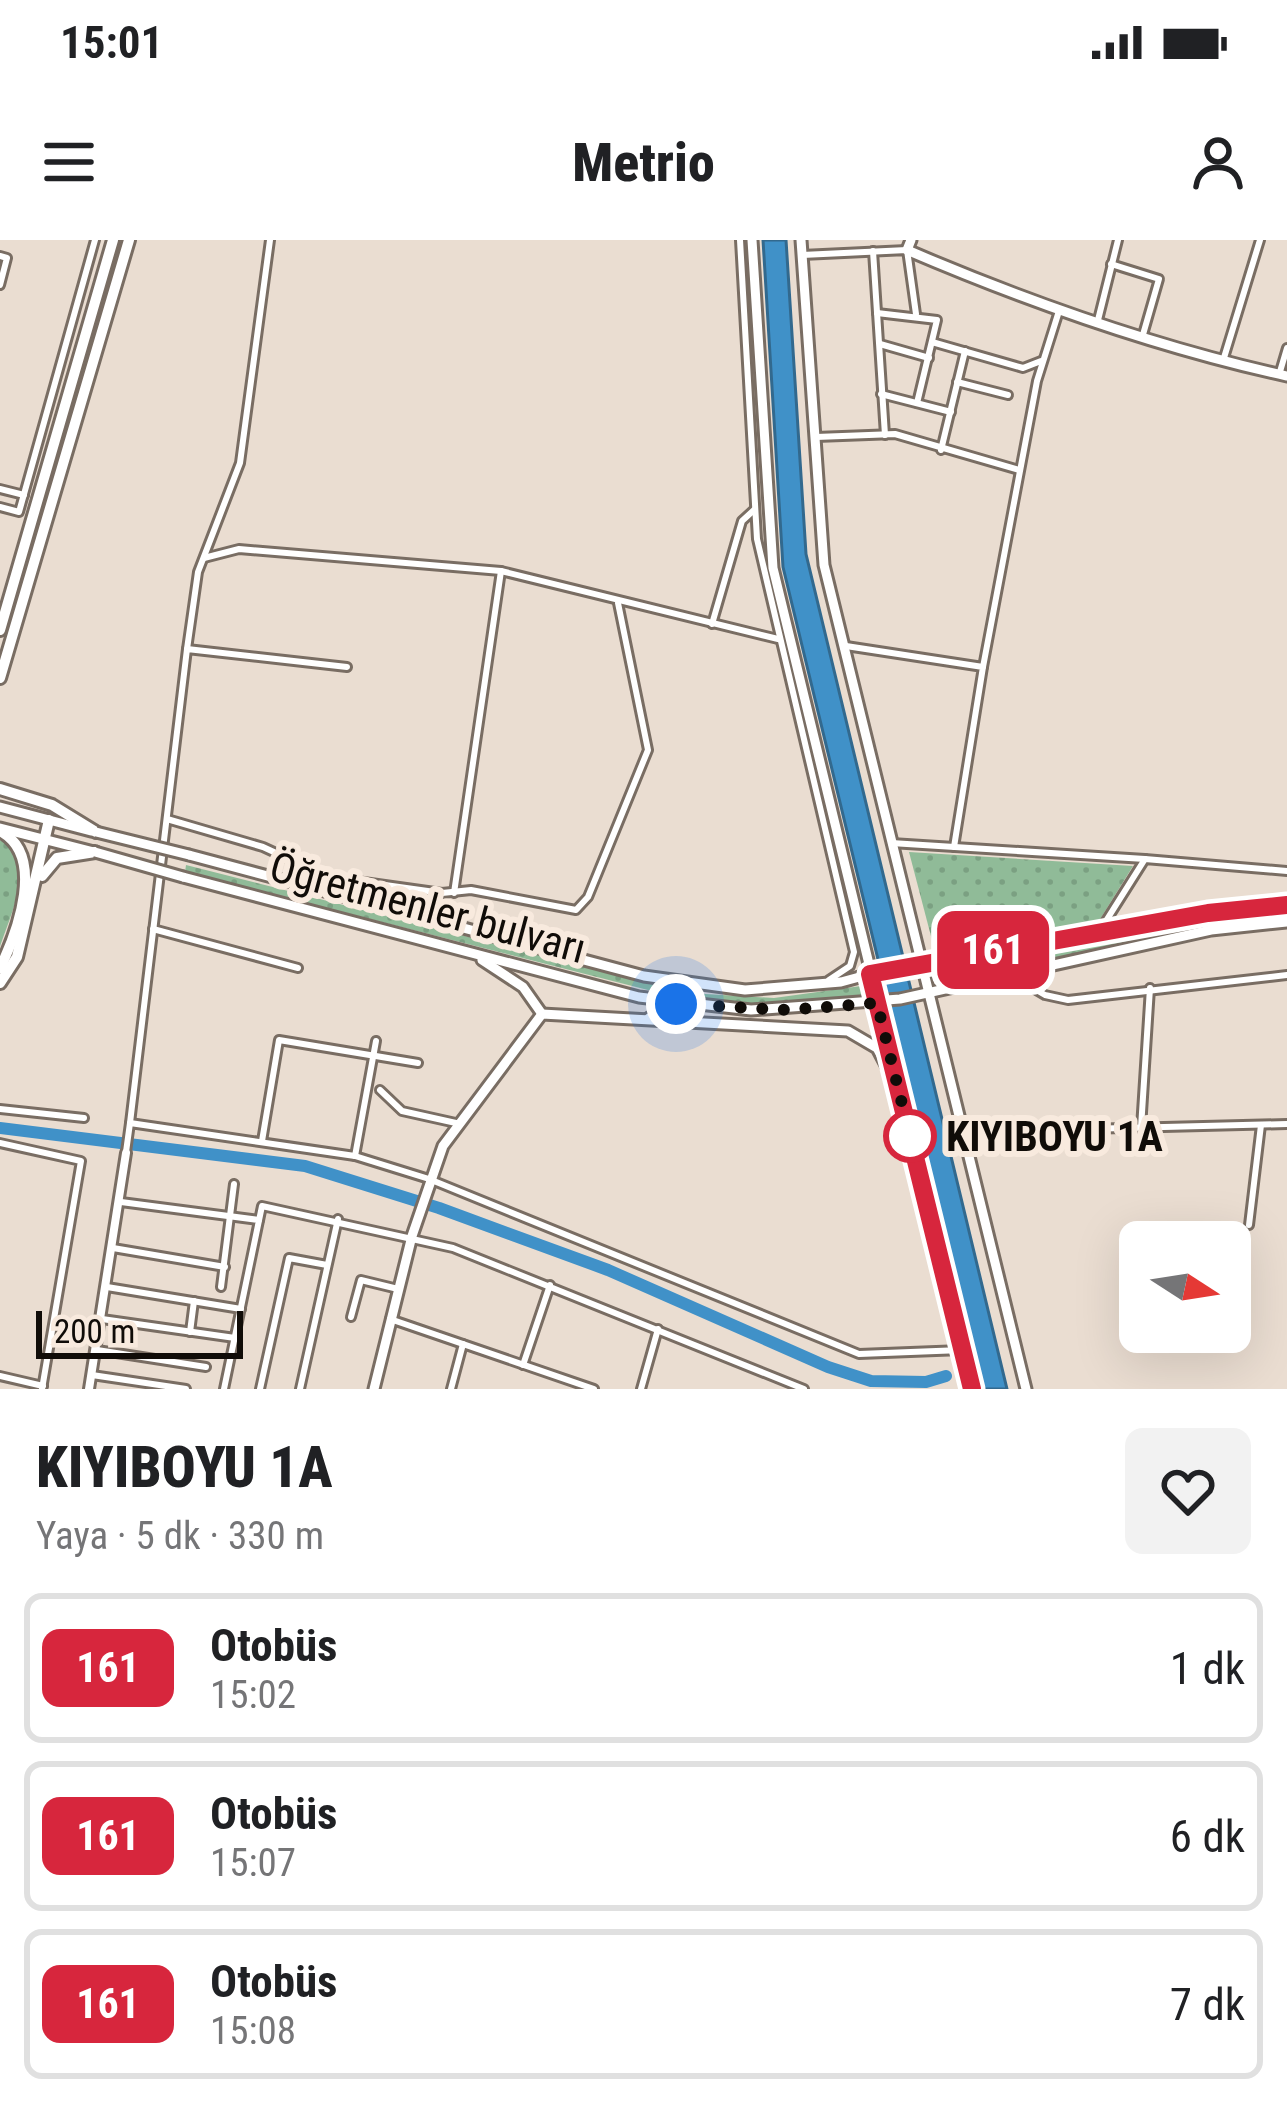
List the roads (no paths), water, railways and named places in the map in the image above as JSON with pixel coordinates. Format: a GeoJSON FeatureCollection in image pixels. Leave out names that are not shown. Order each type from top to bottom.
{"type":"FeatureCollection","features":[{"type":"Feature","properties":{"kind":"highway"},"geometry":{"type":"LineString","coordinates":[[0,630],[113,240]]}},
{"type":"Feature","properties":{"kind":"highway"},"geometry":{"type":"LineString","coordinates":[[0,678],[128,240]]}},
{"type":"Feature","properties":{"kind":"highway"},"geometry":{"type":"LineString","coordinates":[[0,609],[23,558]]}},
{"type":"Feature","properties":{"kind":"highway"},"geometry":{"type":"LineString","coordinates":[[0,789],[52,805],[96,832]]}},
{"type":"Feature","properties":{"kind":"highway"},"geometry":{"type":"LineString","coordinates":[[0,983],[17,957],[49,820]]}},
{"type":"Feature","properties":{"kind":"highway"},"geometry":{"type":"LineString","coordinates":[[0,830],[22,849],[26,867],[0,968]]}},
{"type":"Feature","properties":{"kind":"highway"},"geometry":{"type":"LineString","coordinates":[[34,896],[57,858],[94,852]]}},
{"type":"Feature","properties":{"kind":"main road"},"geometry":{"type":"LineString","coordinates":[[752,240],[769,526],[785,640],[874,973],[970,1388]]}},
{"type":"Feature","properties":{"kind":"main road"},"geometry":{"type":"LineString","coordinates":[[801,240],[824,565],[920,962],[921,993],[962,1132],[1026,1389]]}},
{"type":"Feature","properties":{"kind":"main road"},"geometry":{"type":"LineString","coordinates":[[909,245],[1096,325],[1283,376]]}},
{"type":"Feature","properties":{"kind":"main road","name":"Öğretmenler bulvarı"},"geometry":{"type":"LineString","coordinates":[[0,807],[693,987],[814,986],[920,962]]}},
{"type":"Feature","properties":{"kind":"main road","name":"Öğretmenler bulvarı"},"geometry":{"type":"LineString","coordinates":[[0,830],[676,1004],[787,1010],[880,1002],[921,993]]}},
{"type":"Feature","properties":{"kind":"main road"},"geometry":{"type":"LineString","coordinates":[[920,962],[1287,905]]}},
{"type":"Feature","properties":{"kind":"main road"},"geometry":{"type":"LineString","coordinates":[[921,993],[1211,930],[1287,922]]}},
{"type":"Feature","properties":{"kind":"main road"},"geometry":{"type":"LineString","coordinates":[[467,952],[506,973],[542,1014],[858,1034],[884,1057],[899,1091]]}},
{"type":"Feature","properties":{"kind":"main road"},"geometry":{"type":"LineString","coordinates":[[650,1018],[676,1004]]}},
{"type":"Feature","properties":{"kind":"main road"},"geometry":{"type":"LineString","coordinates":[[374,1389],[428,1183],[456,1123],[542,1014]]}},
{"type":"Feature","properties":{"kind":"street"},"geometry":{"type":"LineString","coordinates":[[0,507],[20,512],[95,240]]}},
{"type":"Feature","properties":{"kind":"street"},"geometry":{"type":"LineString","coordinates":[[89,1389],[121,1202],[188,650],[204,558],[240,463],[270,240]]}},
{"type":"Feature","properties":{"kind":"street"},"geometry":{"type":"LineString","coordinates":[[740,240],[754,510],[854,952],[850,967],[814,986]]}},
{"type":"Feature","properties":{"kind":"street"},"geometry":{"type":"LineString","coordinates":[[1096,325],[1118,240]]}},
{"type":"Feature","properties":{"kind":"street"},"geometry":{"type":"LineString","coordinates":[[1223,361],[1260,240]]}},
{"type":"Feature","properties":{"kind":"street"},"geometry":{"type":"LineString","coordinates":[[802,255],[909,245],[916,314]]}},
{"type":"Feature","properties":{"kind":"street"},"geometry":{"type":"LineString","coordinates":[[873,251],[885,435]]}},
{"type":"Feature","properties":{"kind":"street"},"geometry":{"type":"LineString","coordinates":[[0,256],[7,257],[0,285]]}},
{"type":"Feature","properties":{"kind":"street"},"geometry":{"type":"LineString","coordinates":[[1111,265],[1159,279],[1142,340]]}},
{"type":"Feature","properties":{"kind":"street"},"geometry":{"type":"LineString","coordinates":[[954,847],[1019,470],[1041,361],[1060,311]]}},
{"type":"Feature","properties":{"kind":"street"},"geometry":{"type":"LineString","coordinates":[[877,313],[937,320],[917,403]]}},
{"type":"Feature","properties":{"kind":"street"},"geometry":{"type":"LineString","coordinates":[[932,342],[1023,368],[1041,361]]}},
{"type":"Feature","properties":{"kind":"street"},"geometry":{"type":"LineString","coordinates":[[879,344],[929,358]]}},
{"type":"Feature","properties":{"kind":"street"},"geometry":{"type":"LineString","coordinates":[[1283,376],[1287,348]]}},
{"type":"Feature","properties":{"kind":"street"},"geometry":{"type":"LineString","coordinates":[[941,450],[965,351]]}},
{"type":"Feature","properties":{"kind":"street"},"geometry":{"type":"LineString","coordinates":[[957,382],[1009,395]]}},
{"type":"Feature","properties":{"kind":"street"},"geometry":{"type":"LineString","coordinates":[[881,394],[951,412]]}},
{"type":"Feature","properties":{"kind":"street"},"geometry":{"type":"LineString","coordinates":[[812,437],[885,435],[1019,470]]}},
{"type":"Feature","properties":{"kind":"street"},"geometry":{"type":"LineString","coordinates":[[0,489],[24,495]]}},
{"type":"Feature","properties":{"kind":"street"},"geometry":{"type":"LineString","coordinates":[[712,624],[743,518],[754,510]]}},
{"type":"Feature","properties":{"kind":"street"},"geometry":{"type":"LineString","coordinates":[[204,558],[239,549],[501,571],[785,640]]}},
{"type":"Feature","properties":{"kind":"street"},"geometry":{"type":"LineString","coordinates":[[454,893],[501,571]]}},
{"type":"Feature","properties":{"kind":"street"},"geometry":{"type":"LineString","coordinates":[[167,819],[263,847],[328,877],[454,893],[471,890],[566,911],[585,903],[648,750],[618,603]]}},
{"type":"Feature","properties":{"kind":"street"},"geometry":{"type":"LineString","coordinates":[[844,645],[983,668]]}},
{"type":"Feature","properties":{"kind":"street"},"geometry":{"type":"LineString","coordinates":[[188,650],[347,667]]}},
{"type":"Feature","properties":{"kind":"street"},"geometry":{"type":"LineString","coordinates":[[891,843],[1287,871]]}},
{"type":"Feature","properties":{"kind":"street"},"geometry":{"type":"LineString","coordinates":[[1099,932],[1145,859]]}},
{"type":"Feature","properties":{"kind":"street"},"geometry":{"type":"LineString","coordinates":[[324,891],[328,877]]}},
{"type":"Feature","properties":{"kind":"street"},"geometry":{"type":"LineString","coordinates":[[153,928],[298,968]]}},
{"type":"Feature","properties":{"kind":"street"},"geometry":{"type":"LineString","coordinates":[[1010,974],[1064,1000],[1287,974]]}},
{"type":"Feature","properties":{"kind":"street"},"geometry":{"type":"LineString","coordinates":[[1141,1129],[1150,988]]}},
{"type":"Feature","properties":{"kind":"street"},"geometry":{"type":"LineString","coordinates":[[262,1141],[279,1040],[418,1063]]}},
{"type":"Feature","properties":{"kind":"street"},"geometry":{"type":"LineString","coordinates":[[356,1156],[376,1041]]}},
{"type":"Feature","properties":{"kind":"street"},"geometry":{"type":"LineString","coordinates":[[380,1090],[402,1111],[456,1123]]}},
{"type":"Feature","properties":{"kind":"street"},"geometry":{"type":"LineString","coordinates":[[0,1109],[83,1118]]}},
{"type":"Feature","properties":{"kind":"street"},"geometry":{"type":"LineString","coordinates":[[130,1123],[356,1156],[859,1354],[962,1350]]}},
{"type":"Feature","properties":{"kind":"street"},"geometry":{"type":"LineString","coordinates":[[962,1132],[1287,1124]]}},
{"type":"Feature","properties":{"kind":"street"},"geometry":{"type":"LineString","coordinates":[[1249,1221],[1261,1125]]}},
{"type":"Feature","properties":{"kind":"street"},"geometry":{"type":"LineString","coordinates":[[0,1143],[81,1161],[42,1388],[0,1376]]}},
{"type":"Feature","properties":{"kind":"street"},"geometry":{"type":"LineString","coordinates":[[221,1287],[234,1184]]}},
{"type":"Feature","properties":{"kind":"street"},"geometry":{"type":"LineString","coordinates":[[121,1202],[259,1220]]}},
{"type":"Feature","properties":{"kind":"street"},"geometry":{"type":"LineString","coordinates":[[224,1389],[262,1206],[413,1233],[804,1389]]}},
{"type":"Feature","properties":{"kind":"street"},"geometry":{"type":"LineString","coordinates":[[300,1389],[338,1219]]}},
{"type":"Feature","properties":{"kind":"street"},"geometry":{"type":"LineString","coordinates":[[113,1248],[225,1267]]}},
{"type":"Feature","properties":{"kind":"street"},"geometry":{"type":"LineString","coordinates":[[260,1389],[290,1258],[327,1265]]}},
{"type":"Feature","properties":{"kind":"street"},"geometry":{"type":"LineString","coordinates":[[351,1317],[361,1280],[398,1289]]}},
{"type":"Feature","properties":{"kind":"street"},"geometry":{"type":"LineString","coordinates":[[523,1365],[550,1285]]}},
{"type":"Feature","properties":{"kind":"street"},"geometry":{"type":"LineString","coordinates":[[107,1287],[241,1309]]}},
{"type":"Feature","properties":{"kind":"street"},"geometry":{"type":"LineString","coordinates":[[190,1332],[194,1301]]}},
{"type":"Feature","properties":{"kind":"street"},"geometry":{"type":"LineString","coordinates":[[102,1319],[235,1338]]}},
{"type":"Feature","properties":{"kind":"street"},"geometry":{"type":"LineString","coordinates":[[390,1319],[571,1385],[594,1389]]}},
{"type":"Feature","properties":{"kind":"street"},"geometry":{"type":"LineString","coordinates":[[641,1389],[658,1329]]}},
{"type":"Feature","properties":{"kind":"street"},"geometry":{"type":"LineString","coordinates":[[451,1389],[463,1344]]}},
{"type":"Feature","properties":{"kind":"street"},"geometry":{"type":"LineString","coordinates":[[97,1350],[206,1367]]}},
{"type":"Feature","properties":{"kind":"street"},"geometry":{"type":"LineString","coordinates":[[92,1375],[186,1389]]}},
{"type":"Feature","properties":{"kind":"water"},"geometry":{"type":"Polygon","coordinates":[[[763,240],[786,240],[806,554],[1007,1389],[982,1389],[783,567],[763,240]]]}},
{"type":"Feature","properties":{"kind":"waterway"},"geometry":{"type":"LineString","coordinates":[[0,1128],[305,1166],[439,1208],[608,1270],[828,1367],[871,1381],[926,1382],[946,1376]]}},
{"type":"Feature","properties":{"kind":"place","name":"KIYIBOYU 1A"},"geometry":{"type":"Point","coordinates":[910,1136]}}]}
